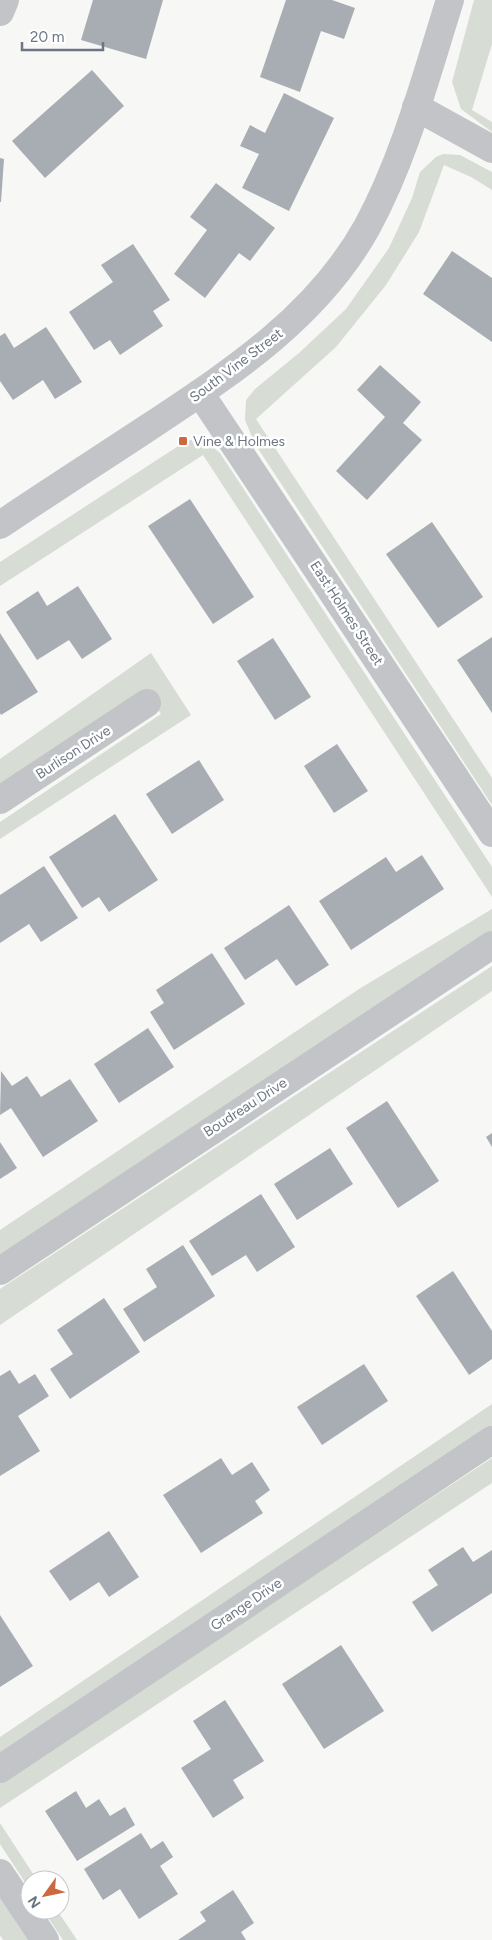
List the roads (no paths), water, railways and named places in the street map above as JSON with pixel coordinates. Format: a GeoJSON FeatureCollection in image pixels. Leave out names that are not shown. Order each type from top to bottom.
{"type":"FeatureCollection","features":[{"type":"Feature","properties":{"kind":"street"},"geometry":{"type":"LineString","coordinates":[[0,12],[5,0]]}},
{"type":"Feature","properties":{"kind":"street","name":"South Vine Street"},"geometry":{"type":"LineString","coordinates":[[0,525],[200,393],[267,346],[310,306],[341,267],[382,198],[416,107],[450,0]]}},
{"type":"Feature","properties":{"kind":"street"},"geometry":{"type":"LineString","coordinates":[[416,107],[492,149]]}},
{"type":"Feature","properties":{"kind":"street","name":"East Holmes Street"},"geometry":{"type":"LineString","coordinates":[[200,393],[492,833]]}},
{"type":"Feature","properties":{"kind":"street","name":"Burlison Drive"},"geometry":{"type":"LineString","coordinates":[[0,800],[147,703]]}},
{"type":"Feature","properties":{"kind":"street","name":"Boudreau Drive"},"geometry":{"type":"LineString","coordinates":[[0,1271],[492,944]]}},
{"type":"Feature","properties":{"kind":"street","name":"Grange Drive"},"geometry":{"type":"LineString","coordinates":[[0,1768],[492,1440]]}},
{"type":"Feature","properties":{"kind":"street"},"geometry":{"type":"LineString","coordinates":[[0,1873],[45,1940]]}},
{"type":"Feature","properties":{"kind":"place","name":"Vine & Holmes"},"geometry":{"type":"Point","coordinates":[183,441]}}]}
